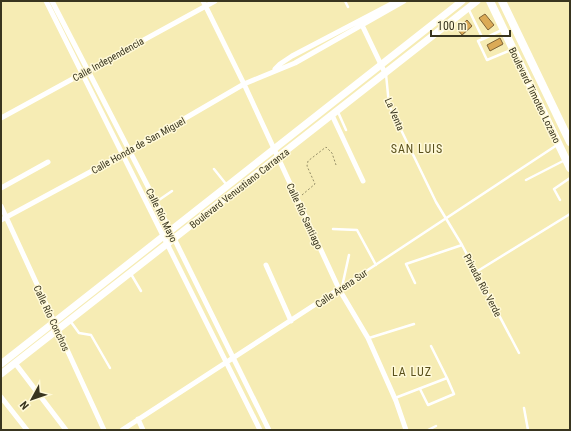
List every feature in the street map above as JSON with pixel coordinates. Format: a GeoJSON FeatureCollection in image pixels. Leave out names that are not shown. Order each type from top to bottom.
{"type":"FeatureCollection","features":[{"type":"Feature","properties":{"kind":"main road","name":"Boulevard Venustiano Carranza"},"geometry":{"type":"LineString","coordinates":[[1,364],[226,185],[462,1]]}},
{"type":"Feature","properties":{"kind":"main road","name":"Boulevard Venustiano Carranza"},"geometry":{"type":"LineString","coordinates":[[1,374],[477,1]]}},
{"type":"Feature","properties":{"kind":"main road","name":"Boulevard Timoteo Lozano"},"geometry":{"type":"LineString","coordinates":[[490,1],[570,168]]}},
{"type":"Feature","properties":{"kind":"main road","name":"Boulevard Timoteo Lozano"},"geometry":{"type":"LineString","coordinates":[[502,1],[570,142]]}},
{"type":"Feature","properties":{"kind":"street","name":"Calle Río Mayo"},"geometry":{"type":"LineString","coordinates":[[46,1],[156,202],[169,230],[170,242],[226,363],[260,430]]}},
{"type":"Feature","properties":{"kind":"street","name":"Calle Río Mayo"},"geometry":{"type":"LineString","coordinates":[[52,1],[122,154],[163,235],[170,242],[233,358],[269,430]]}},
{"type":"Feature","properties":{"kind":"street","name":"Calle Independencia"},"geometry":{"type":"LineString","coordinates":[[1,118],[85,72],[204,3],[215,1]]}},
{"type":"Feature","properties":{"kind":"street","name":"Calle Honda de San Miguel"},"geometry":{"type":"LineString","coordinates":[[274,70],[292,56],[397,1]]}},
{"type":"Feature","properties":{"kind":"street","name":"Calle Honda de San Miguel"},"geometry":{"type":"LineString","coordinates":[[3,218],[129,151],[244,84],[274,70],[295,63],[404,1]]}},
{"type":"Feature","properties":{"kind":"street","name":"Calle Río Santiago"},"geometry":{"type":"LineString","coordinates":[[204,3],[244,84],[296,199],[340,288],[368,338],[395,398],[406,430]]}},
{"type":"Feature","properties":{"kind":"street"},"geometry":{"type":"LineString","coordinates":[[362,25],[386,73]]}},
{"type":"Feature","properties":{"kind":"street"},"geometry":{"type":"LineString","coordinates":[[335,112],[363,181]]}},
{"type":"Feature","properties":{"kind":"street"},"geometry":{"type":"LineString","coordinates":[[1,188],[48,162]]}},
{"type":"Feature","properties":{"kind":"street"},"geometry":{"type":"LineString","coordinates":[[149,206],[156,202]]}},
{"type":"Feature","properties":{"kind":"street","name":"Calle Río Conchos"},"geometry":{"type":"LineString","coordinates":[[1,206],[3,218],[54,321],[104,430]]}},
{"type":"Feature","properties":{"kind":"street"},"geometry":{"type":"LineString","coordinates":[[266,265],[291,321]]}},
{"type":"Feature","properties":{"kind":"street","name":"Calle Arena Sur"},"geometry":{"type":"LineString","coordinates":[[122,430],[340,288]]}},
{"type":"Feature","properties":{"kind":"street"},"geometry":{"type":"LineString","coordinates":[[15,363],[66,430]]}},
{"type":"Feature","properties":{"kind":"street"},"geometry":{"type":"LineString","coordinates":[[1,397],[27,430]]}},
{"type":"Feature","properties":{"kind":"street"},"geometry":{"type":"LineString","coordinates":[[138,420],[143,430]]}},
{"type":"Feature","properties":{"kind":"lane"},"geometry":{"type":"LineString","coordinates":[[345,1],[348,7]]}},
{"type":"Feature","properties":{"kind":"lane"},"geometry":{"type":"LineString","coordinates":[[468,8],[483,39]]}},
{"type":"Feature","properties":{"kind":"lane"},"geometry":{"type":"LineString","coordinates":[[504,29],[478,41],[487,60],[513,49]]}},
{"type":"Feature","properties":{"kind":"lane","name":"La Venta"},"geometry":{"type":"LineString","coordinates":[[386,73],[386,94],[389,105],[436,202],[447,218]]}},
{"type":"Feature","properties":{"kind":"lane"},"geometry":{"type":"LineString","coordinates":[[335,112],[346,130]]}},
{"type":"Feature","properties":{"kind":"lane","name":"Calle Arena Sur"},"geometry":{"type":"LineString","coordinates":[[340,288],[558,144]]}},
{"type":"Feature","properties":{"kind":"lane"},"geometry":{"type":"LineString","coordinates":[[526,180],[566,159]]}},
{"type":"Feature","properties":{"kind":"lane"},"geometry":{"type":"LineString","coordinates":[[214,169],[226,185]]}},
{"type":"Feature","properties":{"kind":"lane"},"geometry":{"type":"LineString","coordinates":[[560,200],[554,189],[570,178]]}},
{"type":"Feature","properties":{"kind":"lane"},"geometry":{"type":"LineString","coordinates":[[156,202],[172,191]]}},
{"type":"Feature","properties":{"kind":"lane"},"geometry":{"type":"LineString","coordinates":[[476,272],[570,214]]}},
{"type":"Feature","properties":{"kind":"lane","name":"Privada Río Verde"},"geometry":{"type":"LineString","coordinates":[[447,218],[519,353]]}},
{"type":"Feature","properties":{"kind":"lane"},"geometry":{"type":"LineString","coordinates":[[333,229],[357,230],[376,265]]}},
{"type":"Feature","properties":{"kind":"lane"},"geometry":{"type":"LineString","coordinates":[[415,283],[406,264],[462,244]]}},
{"type":"Feature","properties":{"kind":"lane"},"geometry":{"type":"LineString","coordinates":[[340,288],[349,255]]}},
{"type":"Feature","properties":{"kind":"lane"},"geometry":{"type":"LineString","coordinates":[[130,272],[141,291]]}},
{"type":"Feature","properties":{"kind":"lane"},"geometry":{"type":"LineString","coordinates":[[69,320],[79,333],[91,335],[110,368]]}},
{"type":"Feature","properties":{"kind":"lane"},"geometry":{"type":"LineString","coordinates":[[368,338],[414,324]]}},
{"type":"Feature","properties":{"kind":"lane"},"geometry":{"type":"LineString","coordinates":[[420,388],[428,404],[454,394],[430,346]]}},
{"type":"Feature","properties":{"kind":"lane"},"geometry":{"type":"LineString","coordinates":[[395,398],[447,378]]}},
{"type":"Feature","properties":{"kind":"lane"},"geometry":{"type":"LineString","coordinates":[[524,408],[528,430]]}},
{"type":"Feature","properties":{"kind":"lane"},"geometry":{"type":"LineString","coordinates":[[428,430],[436,426]]}},
{"type":"Feature","properties":{"kind":"path"},"geometry":{"type":"LineString","coordinates":[[296,199],[315,185],[307,164],[308,161],[326,147],[332,153],[336,165]]}},
{"type":"Feature","properties":{"kind":"building"},"geometry":{"type":"Polygon","coordinates":[[[485,14],[494,25],[488,30],[479,18],[485,14]]]}},
{"type":"Feature","properties":{"kind":"building"},"geometry":{"type":"Polygon","coordinates":[[[467,20],[472,26],[462,35],[457,29],[467,20]]]}},
{"type":"Feature","properties":{"kind":"building"},"geometry":{"type":"Polygon","coordinates":[[[500,38],[503,44],[490,51],[487,45],[500,38]]]}},
{"type":"Feature","properties":{"kind":"district","name":"SAN LUIS"},"geometry":{"type":"Point","coordinates":[417,149]}},
{"type":"Feature","properties":{"kind":"district","name":"LA LUZ"},"geometry":{"type":"Point","coordinates":[412,372]}}]}
